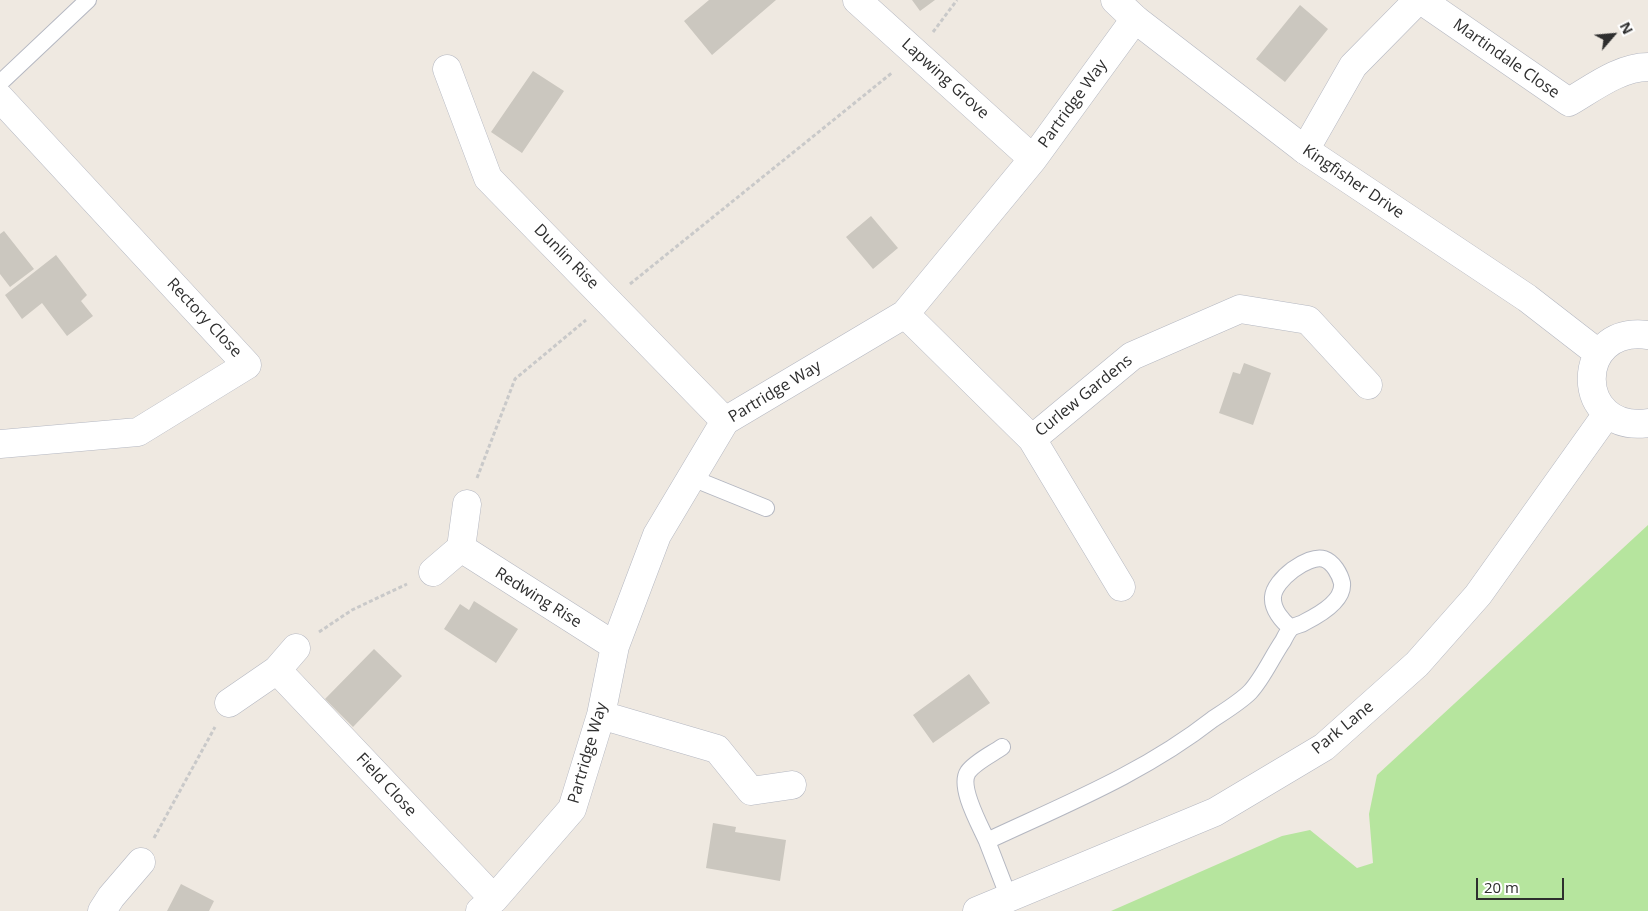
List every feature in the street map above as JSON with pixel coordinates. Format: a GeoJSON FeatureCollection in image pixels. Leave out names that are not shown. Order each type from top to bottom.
{"type":"FeatureCollection","features":[{"type":"Feature","properties":{"kind":"street","name":"Lapwing Grove"},"geometry":{"type":"LineString","coordinates":[[857,0],[1033,158]]}},
{"type":"Feature","properties":{"kind":"street","name":"Kingfisher Drive"},"geometry":{"type":"LineString","coordinates":[[1115,0],[1135,19],[1305,150],[1527,298],[1598,353]]}},
{"type":"Feature","properties":{"kind":"street","name":"Martindale Close"},"geometry":{"type":"LineString","coordinates":[[1420,0],[1569,102],[1624,71],[1638,67],[1648,67]]}},
{"type":"Feature","properties":{"kind":"street"},"geometry":{"type":"LineString","coordinates":[[1305,150],[1353,66],[1420,0]]}},
{"type":"Feature","properties":{"kind":"street","name":"Partridge Way"},"geometry":{"type":"LineString","coordinates":[[487,905],[572,809],[601,715],[615,646],[657,535],[725,421],[905,314],[1033,158],[1135,19]]}},
{"type":"Feature","properties":{"kind":"street","name":"Dunlin Rise"},"geometry":{"type":"LineString","coordinates":[[447,69],[488,178],[725,421]]}},
{"type":"Feature","properties":{"kind":"street","name":"Rectory Close"},"geometry":{"type":"LineString","coordinates":[[0,98],[247,365],[138,432],[0,444]]}},
{"type":"Feature","properties":{"kind":"street","name":"Curlew Gardens"},"geometry":{"type":"LineString","coordinates":[[1032,439],[1132,356],[1240,309],[1308,320],[1368,385]]}},
{"type":"Feature","properties":{"kind":"street","name":"Curlew Gardens"},"geometry":{"type":"LineString","coordinates":[[905,314],[1032,439],[1121,587]]}},
{"type":"Feature","properties":{"kind":"street"},"geometry":{"type":"LineString","coordinates":[[1648,335],[1634,333],[1620,336],[1608,343],[1598,353],[1592,365],[1591,385],[1598,404],[1607,414],[1620,422],[1648,423]]}},
{"type":"Feature","properties":{"kind":"street","name":"Park Lane"},"geometry":{"type":"LineString","coordinates":[[977,911],[1215,812],[1324,747],[1417,664],[1478,595],[1607,414]]}},
{"type":"Feature","properties":{"kind":"street"},"geometry":{"type":"LineString","coordinates":[[433,572],[460,548],[467,504]]}},
{"type":"Feature","properties":{"kind":"street","name":"Redwing Rise"},"geometry":{"type":"LineString","coordinates":[[460,548],[615,646]]}},
{"type":"Feature","properties":{"kind":"street"},"geometry":{"type":"LineString","coordinates":[[229,703],[278,670],[296,648]]}},
{"type":"Feature","properties":{"kind":"street","name":"Field Close"},"geometry":{"type":"LineString","coordinates":[[278,670],[487,905]]}},
{"type":"Feature","properties":{"kind":"street"},"geometry":{"type":"LineString","coordinates":[[601,715],[717,749],[751,791],[792,785]]}},
{"type":"Feature","properties":{"kind":"street"},"geometry":{"type":"LineString","coordinates":[[102,911],[111,896],[141,862]]}},
{"type":"Feature","properties":{"kind":"lane"},"geometry":{"type":"LineString","coordinates":[[0,83],[88,0]]}},
{"type":"Feature","properties":{"kind":"lane"},"geometry":{"type":"LineString","coordinates":[[692,478],[766,508]]}},
{"type":"Feature","properties":{"kind":"lane"},"geometry":{"type":"LineString","coordinates":[[987,841],[1130,774],[1178,746],[1250,692],[1291,628],[1321,612],[1341,592],[1342,584],[1339,575],[1333,566],[1324,559],[1314,560],[1293,569],[1280,580],[1276,588],[1272,597],[1276,610],[1282,620],[1291,628]]}},
{"type":"Feature","properties":{"kind":"lane"},"geometry":{"type":"LineString","coordinates":[[1002,747],[969,770],[964,779],[966,792],[1009,898]]}},
{"type":"Feature","properties":{"kind":"path"},"geometry":{"type":"LineString","coordinates":[[467,504],[514,379],[916,53],[957,0]]}},
{"type":"Feature","properties":{"kind":"path"},"geometry":{"type":"LineString","coordinates":[[296,648],[352,610],[433,572]]}},
{"type":"Feature","properties":{"kind":"path"},"geometry":{"type":"LineString","coordinates":[[141,862],[229,703]]}},
{"type":"Feature","properties":{"kind":"green space"},"geometry":{"type":"Polygon","coordinates":[[[1648,525],[1648,911],[1111,911],[1282,836],[1310,830],[1357,868],[1373,863],[1369,814],[1377,775],[1648,525]]]}},
{"type":"Feature","properties":{"kind":"building"},"geometry":{"type":"Polygon","coordinates":[[[709,0],[776,0],[712,55],[684,21],[709,0]]]}},
{"type":"Feature","properties":{"kind":"building"},"geometry":{"type":"Polygon","coordinates":[[[912,0],[935,0],[920,11],[912,0]]]}},
{"type":"Feature","properties":{"kind":"building"},"geometry":{"type":"Polygon","coordinates":[[[1300,5],[1328,29],[1285,82],[1256,59],[1300,5]]]}},
{"type":"Feature","properties":{"kind":"building"},"geometry":{"type":"Polygon","coordinates":[[[533,71],[564,91],[522,153],[491,132],[533,71]]]}},
{"type":"Feature","properties":{"kind":"building"},"geometry":{"type":"Polygon","coordinates":[[[871,216],[898,248],[873,269],[846,237],[871,216]]]}},
{"type":"Feature","properties":{"kind":"building"},"geometry":{"type":"Polygon","coordinates":[[[4,231],[34,269],[10,287],[0,274],[0,234],[4,231]]]}},
{"type":"Feature","properties":{"kind":"building"},"geometry":{"type":"Polygon","coordinates":[[[56,255],[87,295],[81,301],[93,316],[67,336],[42,303],[22,319],[5,295],[56,255]]]}},
{"type":"Feature","properties":{"kind":"building"},"geometry":{"type":"Polygon","coordinates":[[[1244,363],[1271,373],[1253,425],[1219,413],[1233,372],[1240,374],[1244,363]]]}},
{"type":"Feature","properties":{"kind":"building"},"geometry":{"type":"Polygon","coordinates":[[[474,601],[518,629],[496,663],[444,629],[460,604],[469,610],[474,601]]]}},
{"type":"Feature","properties":{"kind":"building"},"geometry":{"type":"Polygon","coordinates":[[[374,649],[402,676],[353,727],[325,699],[374,649]]]}},
{"type":"Feature","properties":{"kind":"building"},"geometry":{"type":"Polygon","coordinates":[[[969,674],[990,703],[933,743],[913,715],[969,674]]]}},
{"type":"Feature","properties":{"kind":"building"},"geometry":{"type":"Polygon","coordinates":[[[713,823],[736,827],[735,832],[786,840],[780,881],[706,868],[713,823]]]}},
{"type":"Feature","properties":{"kind":"building"},"geometry":{"type":"Polygon","coordinates":[[[181,884],[214,901],[209,911],[167,911],[181,884]]]}}]}
